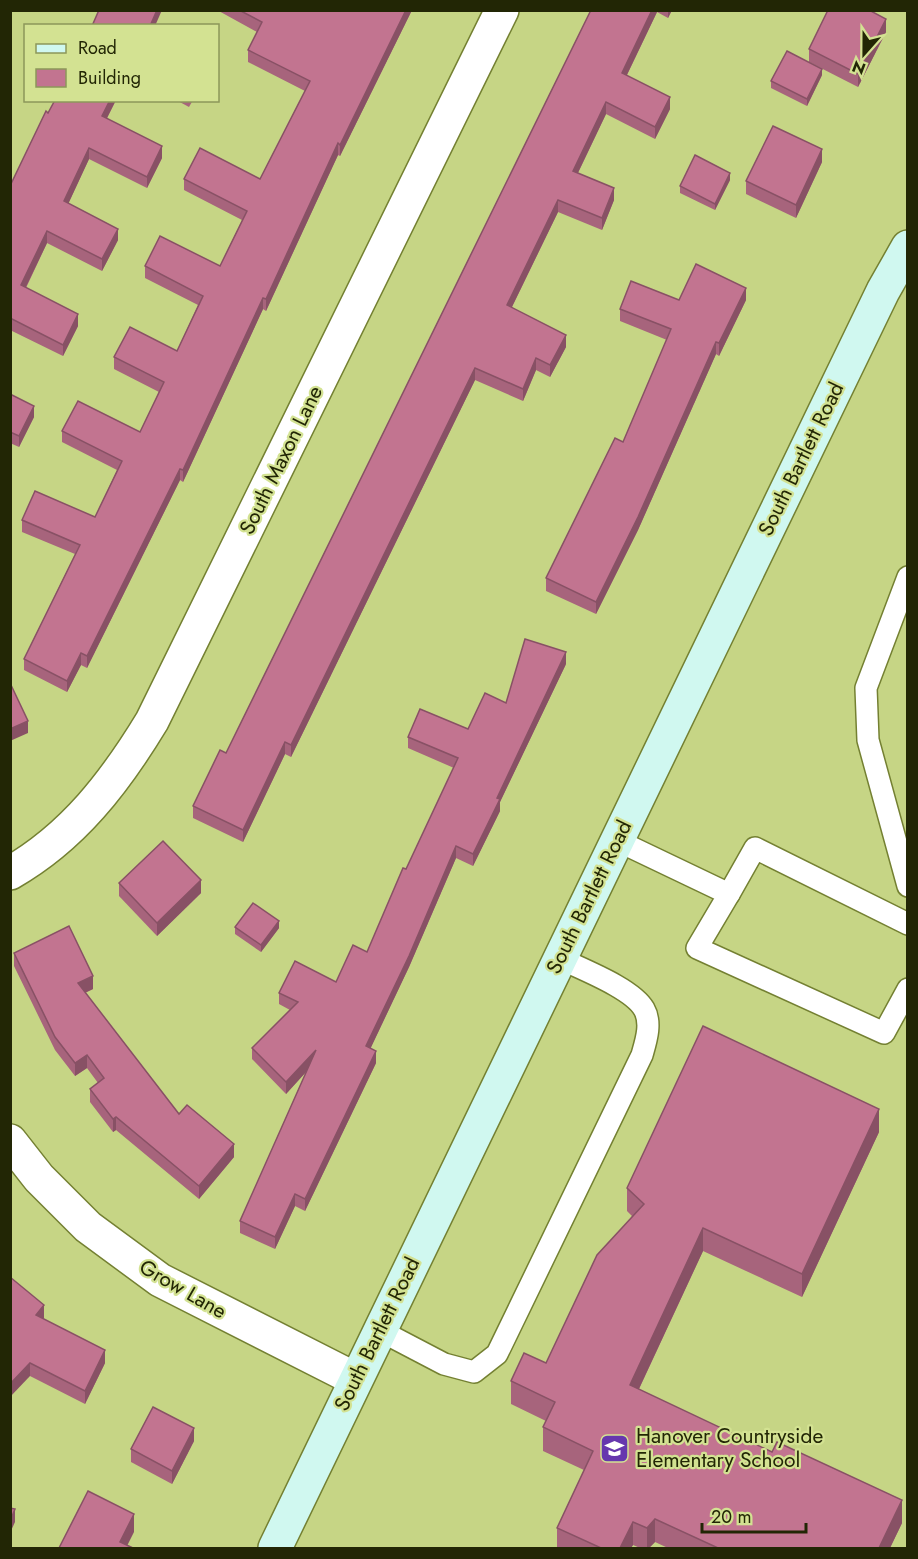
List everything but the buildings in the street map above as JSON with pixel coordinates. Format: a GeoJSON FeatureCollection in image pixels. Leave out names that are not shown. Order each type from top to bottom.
{"type":"FeatureCollection","features":[{"type":"Feature","properties":{"kind":"main road","name":"South Bartlett Road"},"geometry":{"type":"LineString","coordinates":[[275,1548],[616,840],[878,302],[908,247]]}},
{"type":"Feature","properties":{"kind":"street","name":"South Maxon Lane"},"geometry":{"type":"LineString","coordinates":[[10,873],[37,857],[80,820],[130,758],[152,721],[502,10]]}},
{"type":"Feature","properties":{"kind":"street","name":"Grow Lane"},"geometry":{"type":"LineString","coordinates":[[10,1140],[39,1178],[88,1227],[160,1280],[355,1379]]}},
{"type":"Feature","properties":{"kind":"lane"},"geometry":{"type":"LineString","coordinates":[[908,577],[866,688],[868,740],[908,886]]}},
{"type":"Feature","properties":{"kind":"lane"},"geometry":{"type":"LineString","coordinates":[[616,840],[729,894]]}},
{"type":"Feature","properties":{"kind":"lane"},"geometry":{"type":"LineString","coordinates":[[908,924],[755,848],[697,948],[885,1033],[908,989]]}},
{"type":"Feature","properties":{"kind":"lane"},"geometry":{"type":"LineString","coordinates":[[379,1330],[444,1364],[474,1372],[497,1354],[642,1055],[649,1033],[644,1009],[626,993],[559,958]]}},
{"type":"Feature","properties":{"kind":"place","name":"Hanover Countryside Elementary School"},"geometry":{"type":"Point","coordinates":[615,1448]}}]}
